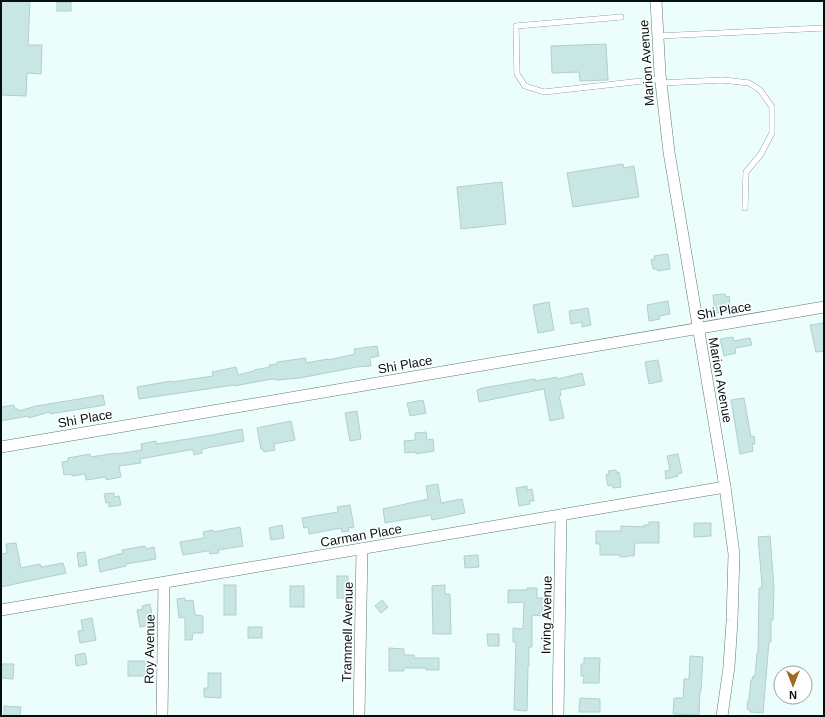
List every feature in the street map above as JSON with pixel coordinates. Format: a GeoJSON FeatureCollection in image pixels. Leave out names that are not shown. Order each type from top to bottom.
{"type":"FeatureCollection","features":[{"type":"Feature","properties":{"kind":"street","name":"Marion Avenue"},"geometry":{"type":"LineString","coordinates":[[656,1],[660,81],[669,152],[725,487],[734,554],[729,667],[722,716]]}},
{"type":"Feature","properties":{"kind":"street","name":"Shi Place"},"geometry":{"type":"LineString","coordinates":[[1,447],[819,308]]}},
{"type":"Feature","properties":{"kind":"street","name":"Carman Place"},"geometry":{"type":"LineString","coordinates":[[1,610],[562,516],[725,487]]}},
{"type":"Feature","properties":{"kind":"street","name":"Irving Avenue"},"geometry":{"type":"LineString","coordinates":[[558,716],[562,516]]}},
{"type":"Feature","properties":{"kind":"street","name":"Trammell Avenue"},"geometry":{"type":"LineString","coordinates":[[359,716],[362,549]]}},
{"type":"Feature","properties":{"kind":"street","name":"Roy Avenue"},"geometry":{"type":"LineString","coordinates":[[162,716],[164,583]]}},
{"type":"Feature","properties":{"kind":"lane"},"geometry":{"type":"LineString","coordinates":[[621,17],[516,26],[517,74],[525,86],[544,92],[660,81],[723,80],[749,83],[760,90],[772,107],[772,133],[761,154],[746,172],[745,208]]}},
{"type":"Feature","properties":{"kind":"lane"},"geometry":{"type":"LineString","coordinates":[[658,36],[824,28]]}},
{"type":"Feature","properties":{"kind":"building"},"geometry":{"type":"Polygon","coordinates":[[[1,1],[30,1],[28,45],[42,45],[41,74],[27,73],[26,96],[1,95],[1,1]]]}},
{"type":"Feature","properties":{"kind":"building"},"geometry":{"type":"Polygon","coordinates":[[[57,2],[71,2],[71,11],[57,11],[57,2]]]}},
{"type":"Feature","properties":{"kind":"building"},"geometry":{"type":"Polygon","coordinates":[[[606,44],[608,80],[580,81],[579,72],[552,73],[551,46],[606,44]]]}},
{"type":"Feature","properties":{"kind":"building"},"geometry":{"type":"Polygon","coordinates":[[[623,164],[624,168],[634,166],[639,197],[573,207],[567,173],[623,164]]]}},
{"type":"Feature","properties":{"kind":"building"},"geometry":{"type":"Polygon","coordinates":[[[502,182],[506,224],[461,229],[457,187],[502,182]]]}},
{"type":"Feature","properties":{"kind":"building"},"geometry":{"type":"Polygon","coordinates":[[[668,254],[670,269],[658,271],[657,269],[653,269],[651,260],[655,259],[654,256],[668,254]]]}},
{"type":"Feature","properties":{"kind":"building"},"geometry":{"type":"Polygon","coordinates":[[[725,294],[726,297],[729,296],[730,305],[727,306],[728,312],[715,313],[713,295],[725,294]]]}},
{"type":"Feature","properties":{"kind":"building"},"geometry":{"type":"Polygon","coordinates":[[[668,301],[670,314],[659,316],[660,319],[649,321],[647,305],[668,301]]]}},
{"type":"Feature","properties":{"kind":"building"},"geometry":{"type":"Polygon","coordinates":[[[549,302],[554,330],[538,333],[533,305],[549,302]]]}},
{"type":"Feature","properties":{"kind":"building"},"geometry":{"type":"Polygon","coordinates":[[[588,308],[591,325],[582,327],[582,322],[571,324],[569,311],[588,308]]]}},
{"type":"Feature","properties":{"kind":"building"},"geometry":{"type":"Polygon","coordinates":[[[824,323],[824,351],[816,352],[810,325],[824,323]]]}},
{"type":"Feature","properties":{"kind":"building"},"geometry":{"type":"Polygon","coordinates":[[[733,337],[734,341],[750,338],[752,345],[735,348],[736,353],[724,356],[720,339],[733,337]]]}},
{"type":"Feature","properties":{"kind":"building"},"geometry":{"type":"Polygon","coordinates":[[[377,346],[379,356],[370,358],[371,366],[357,367],[300,378],[272,379],[234,386],[139,399],[137,387],[213,376],[212,372],[236,367],[238,375],[270,367],[269,365],[277,364],[277,362],[306,358],[306,363],[328,360],[355,354],[354,349],[377,346]]]}},
{"type":"Feature","properties":{"kind":"building"},"geometry":{"type":"Polygon","coordinates":[[[658,360],[662,381],[649,384],[645,362],[658,360]]]}},
{"type":"Feature","properties":{"kind":"building"},"geometry":{"type":"Polygon","coordinates":[[[582,373],[585,385],[560,390],[561,396],[559,396],[564,418],[550,421],[544,389],[479,402],[477,390],[482,388],[535,379],[535,381],[557,377],[558,379],[582,373]]]}},
{"type":"Feature","properties":{"kind":"building"},"geometry":{"type":"Polygon","coordinates":[[[103,395],[105,405],[50,414],[49,412],[29,418],[28,416],[1,421],[1,407],[14,405],[15,409],[18,409],[19,411],[36,406],[103,395]]]}},
{"type":"Feature","properties":{"kind":"building"},"geometry":{"type":"Polygon","coordinates":[[[744,398],[751,437],[754,436],[755,444],[752,444],[753,451],[740,454],[731,400],[744,398]]]}},
{"type":"Feature","properties":{"kind":"building"},"geometry":{"type":"Polygon","coordinates":[[[423,400],[426,413],[410,416],[407,403],[423,400]]]}},
{"type":"Feature","properties":{"kind":"building"},"geometry":{"type":"Polygon","coordinates":[[[357,411],[361,439],[350,441],[345,413],[357,411]]]}},
{"type":"Feature","properties":{"kind":"building"},"geometry":{"type":"Polygon","coordinates":[[[291,421],[295,440],[274,444],[275,450],[264,452],[263,449],[261,449],[257,428],[291,421]]]}},
{"type":"Feature","properties":{"kind":"building"},"geometry":{"type":"Polygon","coordinates":[[[242,429],[244,441],[202,449],[202,453],[194,455],[193,450],[189,450],[140,459],[141,463],[119,466],[121,477],[106,480],[106,477],[86,480],[85,474],[72,476],[72,474],[64,475],[62,462],[68,461],[68,458],[90,454],[91,457],[142,450],[141,444],[156,441],[157,444],[242,429]]]}},
{"type":"Feature","properties":{"kind":"building"},"geometry":{"type":"Polygon","coordinates":[[[426,432],[427,440],[433,439],[434,451],[416,454],[416,452],[405,453],[404,441],[415,440],[415,433],[426,432]]]}},
{"type":"Feature","properties":{"kind":"building"},"geometry":{"type":"Polygon","coordinates":[[[678,454],[682,473],[677,474],[678,476],[666,479],[665,471],[670,470],[667,456],[678,454]]]}},
{"type":"Feature","properties":{"kind":"building"},"geometry":{"type":"Polygon","coordinates":[[[616,470],[617,473],[619,472],[621,487],[613,488],[612,485],[608,486],[606,475],[609,474],[608,471],[616,470]]]}},
{"type":"Feature","properties":{"kind":"building"},"geometry":{"type":"Polygon","coordinates":[[[438,484],[441,503],[462,499],[465,513],[432,520],[431,515],[385,523],[383,509],[428,499],[426,486],[438,484]]]}},
{"type":"Feature","properties":{"kind":"building"},"geometry":{"type":"Polygon","coordinates":[[[527,486],[527,490],[532,489],[534,501],[529,501],[530,504],[519,506],[516,488],[527,486]]]}},
{"type":"Feature","properties":{"kind":"building"},"geometry":{"type":"Polygon","coordinates":[[[114,493],[114,497],[119,496],[121,505],[109,507],[109,502],[106,503],[104,494],[114,493]]]}},
{"type":"Feature","properties":{"kind":"building"},"geometry":{"type":"Polygon","coordinates":[[[350,505],[354,527],[348,528],[349,531],[342,532],[341,528],[309,534],[308,527],[304,528],[302,518],[338,512],[337,507],[350,505]]]}},
{"type":"Feature","properties":{"kind":"building"},"geometry":{"type":"Polygon","coordinates":[[[649,522],[659,522],[659,543],[635,543],[634,556],[620,557],[620,555],[600,555],[600,544],[596,544],[596,531],[621,531],[621,526],[644,527],[644,525],[649,525],[649,522]]]}},
{"type":"Feature","properties":{"kind":"building"},"geometry":{"type":"Polygon","coordinates":[[[694,523],[711,523],[711,536],[694,537],[694,523]]]}},
{"type":"Feature","properties":{"kind":"building"},"geometry":{"type":"Polygon","coordinates":[[[282,525],[284,538],[271,540],[269,528],[282,525]]]}},
{"type":"Feature","properties":{"kind":"building"},"geometry":{"type":"Polygon","coordinates":[[[240,527],[243,546],[218,550],[219,553],[210,554],[209,551],[207,551],[183,555],[180,542],[204,538],[203,532],[213,530],[213,532],[240,527]]]}},
{"type":"Feature","properties":{"kind":"building"},"geometry":{"type":"Polygon","coordinates":[[[770,536],[774,587],[773,620],[771,620],[771,642],[769,642],[763,713],[750,712],[750,710],[747,709],[751,680],[753,676],[755,676],[758,653],[759,588],[761,588],[762,584],[758,537],[770,536]]]}},
{"type":"Feature","properties":{"kind":"building"},"geometry":{"type":"Polygon","coordinates":[[[16,543],[21,568],[40,564],[41,567],[63,563],[66,573],[1,587],[1,554],[7,553],[6,544],[16,543]]]}},
{"type":"Feature","properties":{"kind":"building"},"geometry":{"type":"Polygon","coordinates":[[[145,546],[146,549],[154,547],[156,559],[126,564],[126,566],[100,572],[98,560],[123,553],[122,550],[145,546]]]}},
{"type":"Feature","properties":{"kind":"building"},"geometry":{"type":"Polygon","coordinates":[[[85,552],[87,565],[79,567],[77,553],[85,552]]]}},
{"type":"Feature","properties":{"kind":"building"},"geometry":{"type":"Polygon","coordinates":[[[478,555],[479,567],[465,568],[464,556],[478,555]]]}},
{"type":"Feature","properties":{"kind":"building"},"geometry":{"type":"Polygon","coordinates":[[[337,576],[348,576],[348,598],[337,598],[337,576]]]}},
{"type":"Feature","properties":{"kind":"building"},"geometry":{"type":"Polygon","coordinates":[[[224,585],[236,585],[236,615],[224,615],[224,585]]]}},
{"type":"Feature","properties":{"kind":"building"},"geometry":{"type":"Polygon","coordinates":[[[445,585],[445,594],[450,594],[451,634],[433,634],[432,586],[445,585]]]}},
{"type":"Feature","properties":{"kind":"building"},"geometry":{"type":"Polygon","coordinates":[[[290,586],[304,586],[304,607],[290,607],[290,586]]]}},
{"type":"Feature","properties":{"kind":"building"},"geometry":{"type":"Polygon","coordinates":[[[527,588],[537,588],[537,598],[544,598],[544,616],[532,615],[532,647],[529,647],[527,711],[514,710],[516,642],[513,642],[513,628],[523,629],[524,602],[508,603],[508,590],[527,590],[527,588]]]}},
{"type":"Feature","properties":{"kind":"building"},"geometry":{"type":"Polygon","coordinates":[[[185,598],[185,601],[193,600],[195,615],[203,616],[203,633],[193,633],[192,640],[185,640],[185,617],[179,618],[177,599],[185,598]]]}},
{"type":"Feature","properties":{"kind":"building"},"geometry":{"type":"Polygon","coordinates":[[[382,600],[388,607],[381,613],[375,606],[382,600]]]}},
{"type":"Feature","properties":{"kind":"building"},"geometry":{"type":"Polygon","coordinates":[[[150,604],[154,624],[140,627],[137,610],[143,609],[142,606],[150,604]]]}},
{"type":"Feature","properties":{"kind":"building"},"geometry":{"type":"Polygon","coordinates":[[[92,618],[96,640],[80,643],[78,631],[83,630],[81,620],[92,618]]]}},
{"type":"Feature","properties":{"kind":"building"},"geometry":{"type":"Polygon","coordinates":[[[248,627],[262,627],[262,638],[248,638],[248,627]]]}},
{"type":"Feature","properties":{"kind":"building"},"geometry":{"type":"Polygon","coordinates":[[[487,634],[499,634],[499,646],[488,646],[487,634]]]}},
{"type":"Feature","properties":{"kind":"building"},"geometry":{"type":"Polygon","coordinates":[[[389,648],[404,649],[404,655],[414,655],[414,658],[439,658],[439,670],[426,670],[426,668],[404,668],[404,671],[389,671],[389,648]]]}},
{"type":"Feature","properties":{"kind":"building"},"geometry":{"type":"Polygon","coordinates":[[[85,653],[87,664],[76,666],[75,655],[85,653]]]}},
{"type":"Feature","properties":{"kind":"building"},"geometry":{"type":"Polygon","coordinates":[[[690,656],[703,657],[699,715],[673,714],[674,698],[683,698],[684,679],[689,679],[690,656]]]}},
{"type":"Feature","properties":{"kind":"building"},"geometry":{"type":"Polygon","coordinates":[[[584,658],[600,658],[599,683],[583,683],[584,676],[581,676],[581,664],[584,664],[584,658]]]}},
{"type":"Feature","properties":{"kind":"building"},"geometry":{"type":"Polygon","coordinates":[[[128,661],[146,661],[146,669],[150,669],[149,676],[128,676],[128,661]]]}},
{"type":"Feature","properties":{"kind":"building"},"geometry":{"type":"Polygon","coordinates":[[[1,664],[14,664],[13,679],[1,678],[1,664]]]}},
{"type":"Feature","properties":{"kind":"building"},"geometry":{"type":"Polygon","coordinates":[[[208,673],[221,673],[221,698],[204,697],[204,688],[208,688],[208,673]]]}},
{"type":"Feature","properties":{"kind":"building"},"geometry":{"type":"Polygon","coordinates":[[[580,698],[600,699],[600,712],[579,712],[580,698]]]}},
{"type":"Feature","properties":{"kind":"building"},"geometry":{"type":"Polygon","coordinates":[[[4,706],[21,707],[20,716],[4,716],[4,706]]]}}]}
